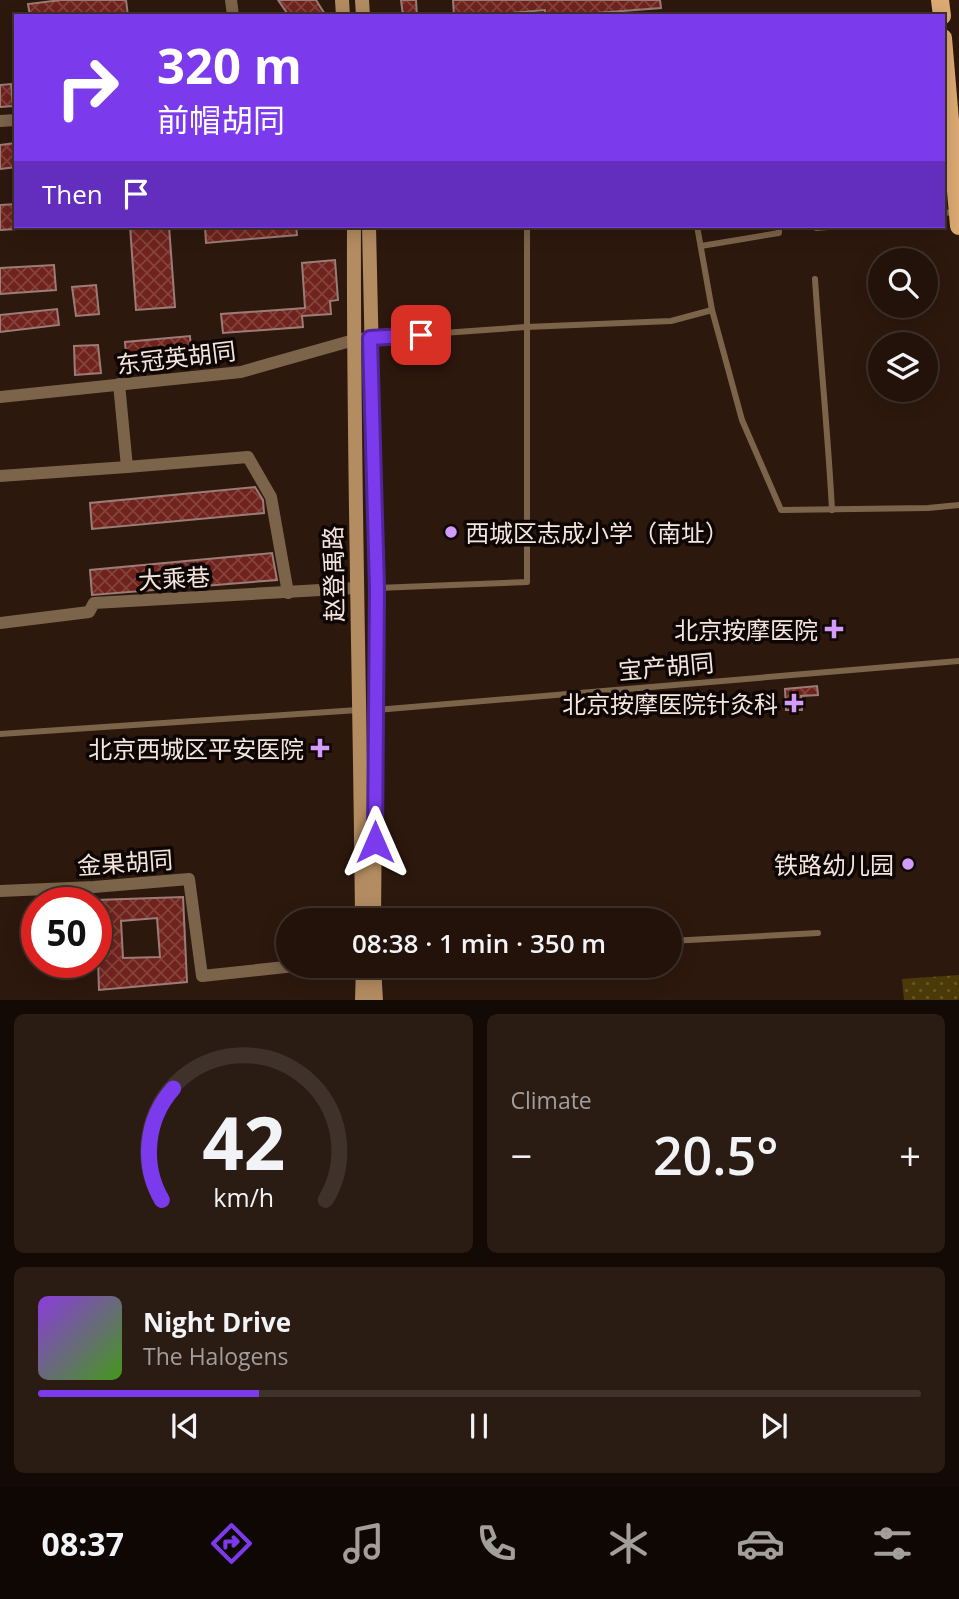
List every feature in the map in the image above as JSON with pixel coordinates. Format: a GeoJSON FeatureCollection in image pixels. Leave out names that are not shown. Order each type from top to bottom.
{"type":"FeatureCollection","features":[{"type":"Feature","properties":{"kind":"main road"},"geometry":{"type":"LineString","coordinates":[[945,51],[954,99],[957,183],[953,217]]}},
{"type":"Feature","properties":{"kind":"main road","name":"赵登禹路"},"geometry":{"type":"LineString","coordinates":[[354,228],[356,588],[362,908]]}},
{"type":"Feature","properties":{"kind":"main road","name":"赵登禹路"},"geometry":{"type":"LineString","coordinates":[[369,228],[377,588],[374,908]]}},
{"type":"Feature","properties":{"kind":"main road"},"geometry":{"type":"LineString","coordinates":[[362,1000],[363,978]]}},
{"type":"Feature","properties":{"kind":"main road"},"geometry":{"type":"LineString","coordinates":[[375,978],[376,1000]]}},
{"type":"Feature","properties":{"kind":"street","name":"东冠英胡同"},"geometry":{"type":"LineString","coordinates":[[0,397],[241,372],[354,340],[370,338]]}},
{"type":"Feature","properties":{"kind":"street"},"geometry":{"type":"LineString","coordinates":[[119,384],[127,467]]}},
{"type":"Feature","properties":{"kind":"street"},"geometry":{"type":"LineString","coordinates":[[0,476],[248,457],[271,497],[288,593]]}},
{"type":"Feature","properties":{"kind":"street","name":"大乘巷"},"geometry":{"type":"LineString","coordinates":[[0,623],[89,612],[94,603],[356,588]]}},
{"type":"Feature","properties":{"kind":"street","name":"金果胡同"},"geometry":{"type":"LineString","coordinates":[[0,891],[188,879],[202,975],[276,968]]}},
{"type":"Feature","properties":{"kind":"lane"},"geometry":{"type":"LineString","coordinates":[[377,588],[527,582],[527,228]]}},
{"type":"Feature","properties":{"kind":"lane"},"geometry":{"type":"LineString","coordinates":[[697,228],[712,310],[742,421],[781,510],[928,508],[959,505]]}},
{"type":"Feature","properties":{"kind":"lane"},"geometry":{"type":"LineString","coordinates":[[701,246],[779,233],[779,228]]}},
{"type":"Feature","properties":{"kind":"lane"},"geometry":{"type":"LineString","coordinates":[[815,279],[832,510]]}},
{"type":"Feature","properties":{"kind":"lane"},"geometry":{"type":"LineString","coordinates":[[370,338],[526,327],[671,321],[712,310]]}},
{"type":"Feature","properties":{"kind":"lane","name":"宝产胡同"},"geometry":{"type":"LineString","coordinates":[[376,710],[959,662]]}},
{"type":"Feature","properties":{"kind":"lane"},"geometry":{"type":"LineString","coordinates":[[0,734],[360,710]]}},
{"type":"Feature","properties":{"kind":"lane"},"geometry":{"type":"LineString","coordinates":[[682,940],[818,933]]}},
{"type":"Feature","properties":{"kind":"shaded area"},"geometry":{"type":"Polygon","coordinates":[[[959,975],[959,1000],[904,1000],[902,979],[959,975]]]}},
{"type":"Feature","properties":{"kind":"building"},"geometry":{"type":"Polygon","coordinates":[[[61,0],[126,0],[128,14],[30,14],[28,4],[61,0]]]}},
{"type":"Feature","properties":{"kind":"building"},"geometry":{"type":"Polygon","coordinates":[[[278,0],[316,0],[325,14],[288,14],[278,0]]]}},
{"type":"Feature","properties":{"kind":"building"},"geometry":{"type":"Polygon","coordinates":[[[401,0],[416,0],[417,14],[403,14],[401,0]]]}},
{"type":"Feature","properties":{"kind":"building"},"geometry":{"type":"Polygon","coordinates":[[[453,0],[660,0],[661,8],[597,14],[545,14],[545,10],[454,14],[453,0]]]}},
{"type":"Feature","properties":{"kind":"building"},"geometry":{"type":"Polygon","coordinates":[[[11,84],[13,106],[0,107],[0,85],[11,84]]]}},
{"type":"Feature","properties":{"kind":"building"},"geometry":{"type":"Polygon","coordinates":[[[14,143],[14,167],[0,169],[0,145],[14,143]]]}},
{"type":"Feature","properties":{"kind":"building"},"geometry":{"type":"Polygon","coordinates":[[[14,204],[16,229],[0,230],[0,205],[14,204]]]}},
{"type":"Feature","properties":{"kind":"building"},"geometry":{"type":"Polygon","coordinates":[[[130,228],[169,228],[175,307],[136,310],[130,228]]]}},
{"type":"Feature","properties":{"kind":"building"},"geometry":{"type":"Polygon","coordinates":[[[205,228],[296,228],[297,235],[206,243],[205,228]]]}},
{"type":"Feature","properties":{"kind":"building"},"geometry":{"type":"Polygon","coordinates":[[[335,260],[338,300],[330,301],[331,314],[302,316],[303,327],[223,333],[221,314],[305,308],[302,263],[335,260]]]}},
{"type":"Feature","properties":{"kind":"building"},"geometry":{"type":"Polygon","coordinates":[[[54,265],[56,290],[0,294],[0,268],[54,265]]]}},
{"type":"Feature","properties":{"kind":"building"},"geometry":{"type":"Polygon","coordinates":[[[96,285],[99,314],[76,316],[72,287],[96,285]]]}},
{"type":"Feature","properties":{"kind":"building"},"geometry":{"type":"Polygon","coordinates":[[[57,309],[59,325],[0,332],[0,315],[57,309]]]}},
{"type":"Feature","properties":{"kind":"building"},"geometry":{"type":"Polygon","coordinates":[[[190,336],[192,363],[127,368],[125,342],[190,336]]]}},
{"type":"Feature","properties":{"kind":"building"},"geometry":{"type":"Polygon","coordinates":[[[98,345],[101,373],[75,375],[74,346],[98,345]]]}},
{"type":"Feature","properties":{"kind":"building"},"geometry":{"type":"Polygon","coordinates":[[[255,487],[263,500],[264,513],[92,529],[90,503],[255,487]]]}},
{"type":"Feature","properties":{"kind":"building"},"geometry":{"type":"Polygon","coordinates":[[[272,553],[277,580],[92,595],[90,570],[272,553]]]}},
{"type":"Feature","properties":{"kind":"building","name":"北京按摩医院针灸科"},"geometry":{"type":"Polygon","coordinates":[[[817,686],[818,695],[801,696],[802,710],[786,710],[785,689],[817,686]]]}},
{"type":"Feature","properties":{"kind":"building"},"geometry":{"type":"Polygon","coordinates":[[[183,897],[187,982],[99,990],[99,978],[112,978],[112,899],[183,897]],[[157,918],[121,921],[123,958],[160,957],[157,918]]]}},
{"type":"Feature","properties":{"kind":"place","name":"西城区志成小学（南址）"},"geometry":{"type":"Point","coordinates":[451,532]}},
{"type":"Feature","properties":{"kind":"place","name":"北京按摩医院"},"geometry":{"type":"Point","coordinates":[834,629]}},
{"type":"Feature","properties":{"kind":"place","name":"北京按摩医院针灸科"},"geometry":{"type":"Point","coordinates":[794,703]}},
{"type":"Feature","properties":{"kind":"place","name":"北京西城区平安医院"},"geometry":{"type":"Point","coordinates":[320,748]}},
{"type":"Feature","properties":{"kind":"place","name":"铁路幼儿园"},"geometry":{"type":"Point","coordinates":[908,864]}},
{"type":"Feature","properties":{"kind":"route"},"geometry":{"type":"LineString","coordinates":[[375,842],[377,588],[370,338],[421,335]]}}]}
